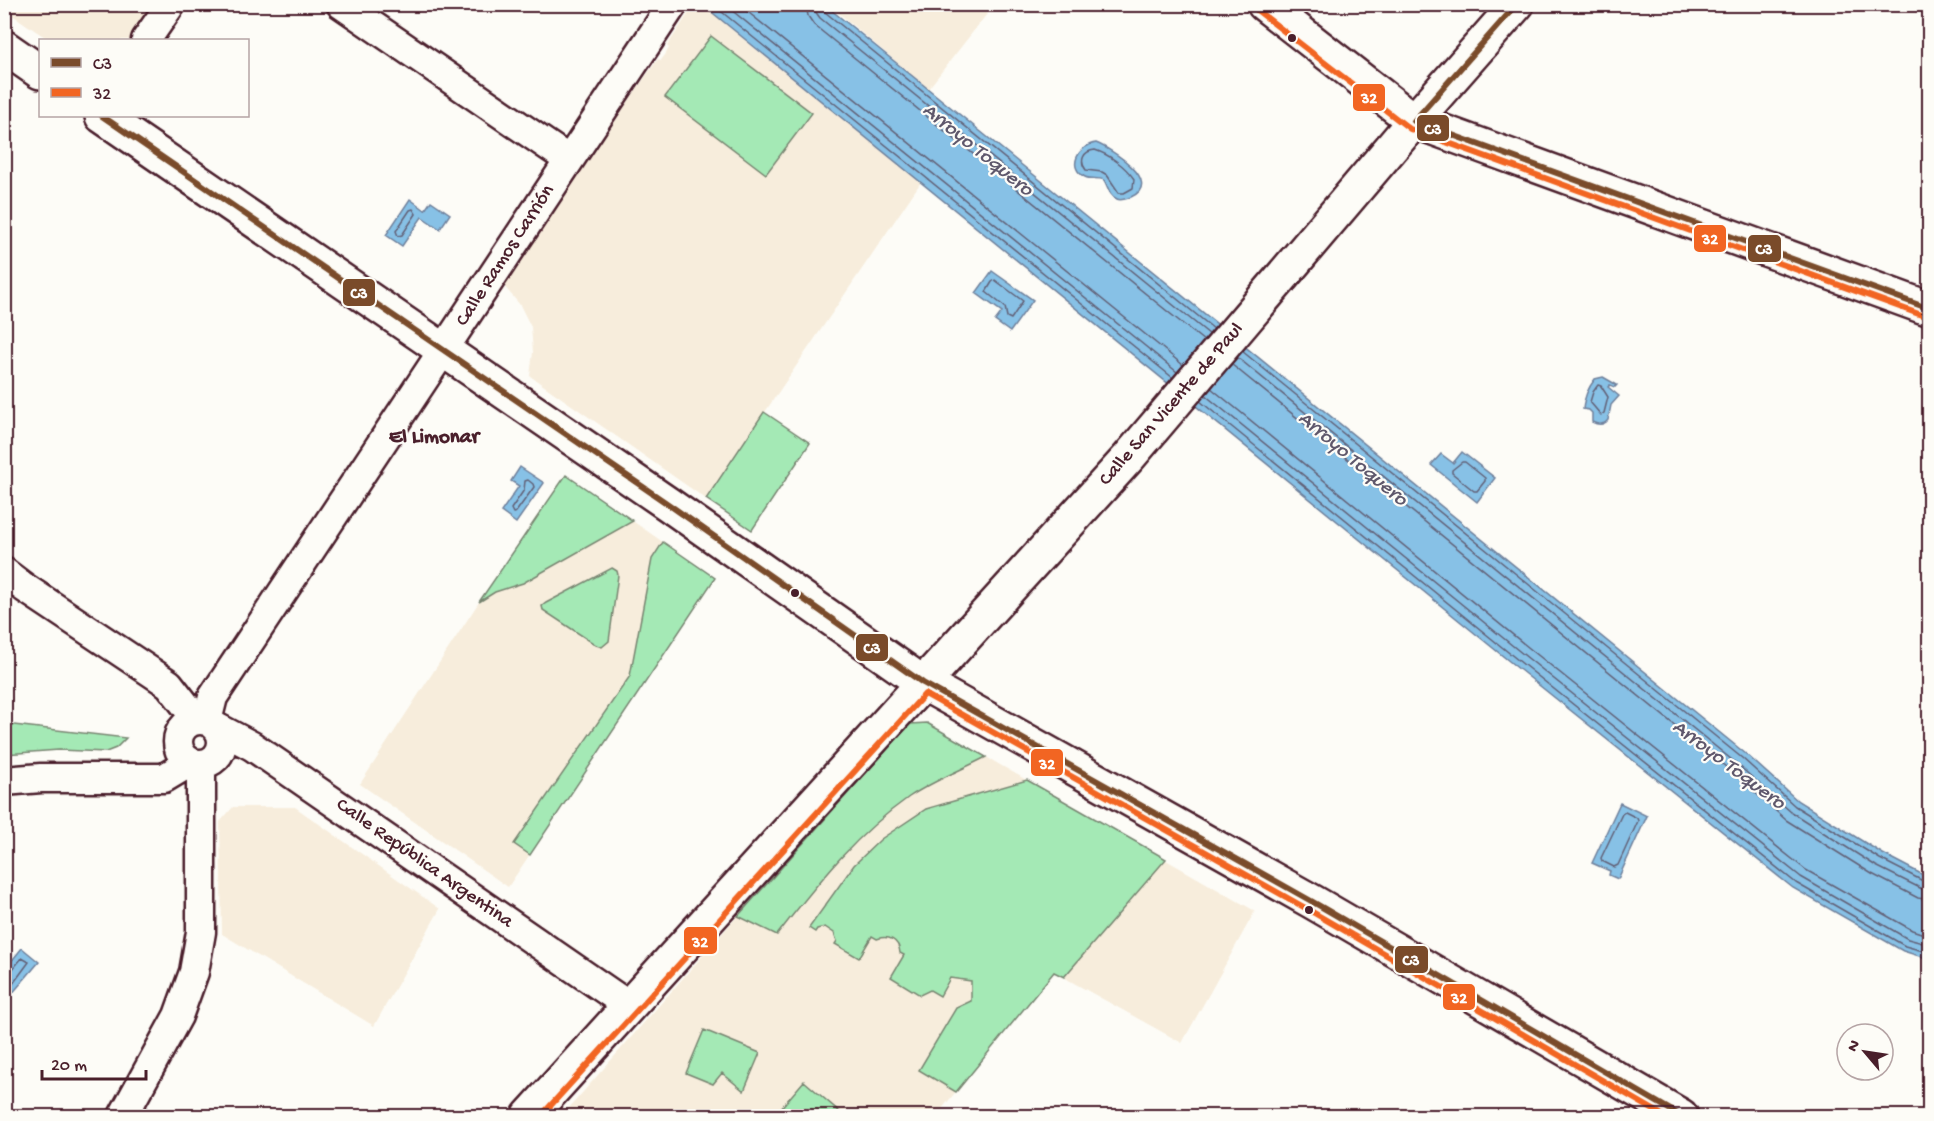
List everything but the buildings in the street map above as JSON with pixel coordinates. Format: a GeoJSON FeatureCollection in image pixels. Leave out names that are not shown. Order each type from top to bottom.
{"type":"FeatureCollection","features":[{"type":"Feature","properties":{"kind":"main road"},"geometry":{"type":"LineString","coordinates":[[1264,4],[1414,121],[1929,309]]}},
{"type":"Feature","properties":{"kind":"main road","name":"Calle San Vicente de Paul"},"geometry":{"type":"LineString","coordinates":[[531,1115],[1129,458],[1414,121],[1517,4]]}},
{"type":"Feature","properties":{"kind":"main road"},"geometry":{"type":"LineString","coordinates":[[4,47],[39,71]]}},
{"type":"Feature","properties":{"kind":"main road"},"geometry":{"type":"LineString","coordinates":[[103,117],[923,683],[1313,902],[1681,1116]]}},
{"type":"Feature","properties":{"kind":"street"},"geometry":{"type":"LineString","coordinates":[[147,39],[171,4]]}},
{"type":"Feature","properties":{"kind":"street"},"geometry":{"type":"LineString","coordinates":[[341,4],[569,160]]}},
{"type":"Feature","properties":{"kind":"street","name":"Calle Ramos Carrión"},"geometry":{"type":"LineString","coordinates":[[207,723],[213,697],[674,4]]}},
{"type":"Feature","properties":{"kind":"street","name":"Calle República Argentina"},"geometry":{"type":"LineString","coordinates":[[4,572],[169,684],[207,723],[252,746],[629,1006]]}},
{"type":"Feature","properties":{"kind":"street"},"geometry":{"type":"LineString","coordinates":[[195,764],[182,757],[178,748],[178,738],[181,729],[188,723],[207,723]]}},
{"type":"Feature","properties":{"kind":"street"},"geometry":{"type":"LineString","coordinates":[[4,781],[41,778],[164,778],[195,764]]}},
{"type":"Feature","properties":{"kind":"street"},"geometry":{"type":"LineString","coordinates":[[123,1116],[178,1016],[194,972],[201,932],[195,764]]}},
{"type":"Feature","properties":{"kind":"shaded area"},"geometry":{"type":"Polygon","coordinates":[[[9,4],[154,5],[131,39],[48,39],[5,10],[9,4]]]}},
{"type":"Feature","properties":{"kind":"shaded area"},"geometry":{"type":"Polygon","coordinates":[[[828,4],[994,5],[928,89],[828,4]]]}},
{"type":"Feature","properties":{"kind":"shaded area"},"geometry":{"type":"Polygon","coordinates":[[[694,5],[703,5],[921,182],[706,499],[530,376],[533,352],[531,327],[520,305],[504,286],[636,90],[658,59],[661,60],[665,55],[669,48],[667,46],[694,5]]]}},
{"type":"Feature","properties":{"kind":"shaded area"},"geometry":{"type":"Polygon","coordinates":[[[566,475],[715,578],[508,887],[360,784],[479,602],[566,475]]]}},
{"type":"Feature","properties":{"kind":"shaded area"},"geometry":{"type":"Polygon","coordinates":[[[927,723],[1255,911],[1182,1043],[1054,972],[936,1116],[562,1116],[910,724],[927,723]]]}},
{"type":"Feature","properties":{"kind":"shaded area"},"geometry":{"type":"Polygon","coordinates":[[[233,807],[295,807],[440,909],[374,1026],[222,934],[220,822],[233,807]]]}},
{"type":"Feature","properties":{"kind":"green space"},"geometry":{"type":"Polygon","coordinates":[[[711,36],[812,113],[766,174],[665,97],[711,36]]]}},
{"type":"Feature","properties":{"kind":"green space"},"geometry":{"type":"Polygon","coordinates":[[[764,412],[810,443],[752,530],[706,499],[764,412]]]}},
{"type":"Feature","properties":{"kind":"green space"},"geometry":{"type":"Polygon","coordinates":[[[566,475],[633,521],[523,583],[495,592],[479,602],[566,475]]]}},
{"type":"Feature","properties":{"kind":"green space"},"geometry":{"type":"Polygon","coordinates":[[[663,542],[715,578],[530,855],[514,844],[630,676],[652,559],[663,542]]]}},
{"type":"Feature","properties":{"kind":"green space"},"geometry":{"type":"Polygon","coordinates":[[[612,568],[617,571],[618,575],[609,641],[602,647],[543,610],[542,606],[546,603],[612,568]]]}},
{"type":"Feature","properties":{"kind":"green space"},"geometry":{"type":"Polygon","coordinates":[[[927,723],[986,757],[928,786],[889,812],[838,861],[777,935],[738,916],[910,724],[927,723]]]}},
{"type":"Feature","properties":{"kind":"green space"},"geometry":{"type":"Polygon","coordinates":[[[4,724],[126,738],[116,748],[106,752],[59,750],[5,754],[4,724]]]}},
{"type":"Feature","properties":{"kind":"green space"},"geometry":{"type":"Polygon","coordinates":[[[1027,780],[1166,859],[1064,977],[1054,972],[956,1092],[919,1070],[956,1008],[971,1001],[971,981],[950,978],[940,996],[930,990],[920,995],[891,977],[904,955],[900,953],[898,945],[893,940],[877,939],[872,936],[859,958],[835,944],[837,941],[834,933],[825,927],[815,932],[809,928],[854,865],[881,839],[926,809],[1027,780]]]}},
{"type":"Feature","properties":{"kind":"green space"},"geometry":{"type":"Polygon","coordinates":[[[704,1030],[760,1053],[744,1091],[722,1073],[713,1084],[686,1073],[704,1030]]]}},
{"type":"Feature","properties":{"kind":"green space"},"geometry":{"type":"Polygon","coordinates":[[[804,1081],[841,1113],[837,1116],[774,1116],[804,1081]]]}},
{"type":"Feature","properties":{"kind":"water","name":"Arroyo Toquero"},"geometry":{"type":"Polygon","coordinates":[[[703,5],[825,5],[1746,754],[1798,801],[1883,854],[1929,878],[1929,959],[1903,951],[1793,888],[1520,670],[703,5]]]}},
{"type":"Feature","properties":{"kind":"water"},"geometry":{"type":"Polygon","coordinates":[[[1096,143],[1132,167],[1142,183],[1140,191],[1124,200],[1119,200],[1112,196],[1104,180],[1087,178],[1079,173],[1076,168],[1077,157],[1084,148],[1096,143]]]}},
{"type":"Feature","properties":{"kind":"water"},"geometry":{"type":"Polygon","coordinates":[[[410,199],[425,210],[431,201],[450,214],[440,229],[422,217],[402,246],[386,235],[410,199]]]}},
{"type":"Feature","properties":{"kind":"water"},"geometry":{"type":"Polygon","coordinates":[[[992,271],[1033,300],[1010,332],[995,321],[1002,312],[976,293],[992,271]]]}},
{"type":"Feature","properties":{"kind":"water"},"geometry":{"type":"Polygon","coordinates":[[[1603,377],[1617,385],[1608,387],[1619,396],[1611,405],[1608,420],[1599,424],[1592,422],[1592,413],[1589,410],[1583,409],[1590,386],[1595,379],[1603,377]]]}},
{"type":"Feature","properties":{"kind":"water"},"geometry":{"type":"Polygon","coordinates":[[[1462,452],[1495,478],[1477,502],[1431,465],[1441,454],[1453,463],[1462,452]]]}},
{"type":"Feature","properties":{"kind":"water"},"geometry":{"type":"Polygon","coordinates":[[[520,467],[544,483],[516,523],[501,512],[519,486],[511,481],[520,467]]]}},
{"type":"Feature","properties":{"kind":"water"},"geometry":{"type":"Polygon","coordinates":[[[1620,803],[1647,816],[1618,879],[1609,875],[1610,871],[1592,863],[1620,803]]]}},
{"type":"Feature","properties":{"kind":"water"},"geometry":{"type":"Polygon","coordinates":[[[22,948],[39,962],[11,995],[5,990],[5,969],[22,948]]]}},
{"type":"Feature","properties":{"kind":"transit line","name":"C3"},"geometry":{"type":"LineString","coordinates":[[1517,4],[1414,121],[1930,309]]}},
{"type":"Feature","properties":{"kind":"transit line","name":"32"},"geometry":{"type":"LineString","coordinates":[[1258,11],[1410,129],[1927,317]]}},
{"type":"Feature","properties":{"kind":"transit line","name":"C3"},"geometry":{"type":"LineString","coordinates":[[103,117],[668,504],[923,683],[1313,902],[1681,1116]]}},
{"type":"Feature","properties":{"kind":"transit line","name":"32"},"geometry":{"type":"LineString","coordinates":[[541,1116],[925,694],[1309,910],[1664,1116]]}},
{"type":"Feature","properties":{"kind":"district","name":"El Limonar"},"geometry":{"type":"Point","coordinates":[434,438]}}]}
